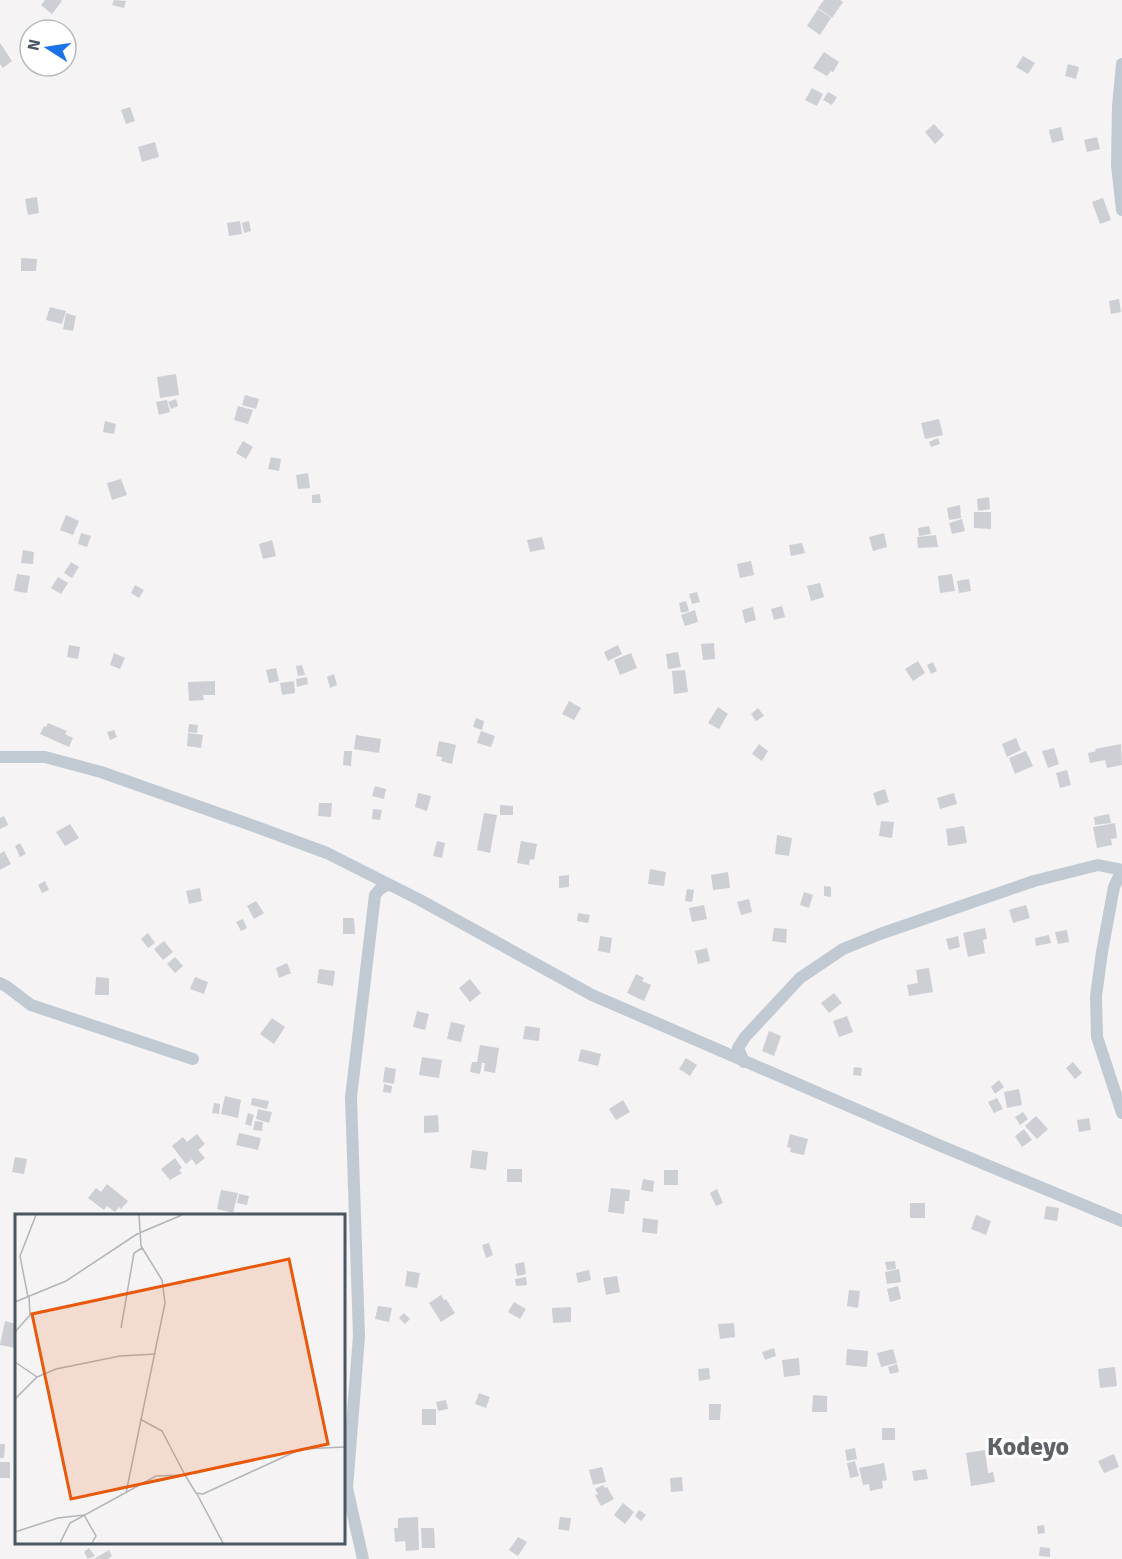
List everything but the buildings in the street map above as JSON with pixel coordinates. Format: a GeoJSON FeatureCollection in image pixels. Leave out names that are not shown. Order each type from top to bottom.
{"type":"FeatureCollection","features":[{"type":"Feature","properties":{"kind":"street"},"geometry":{"type":"LineString","coordinates":[[1122,64],[1118,106],[1117,165],[1122,210]]}},
{"type":"Feature","properties":{"kind":"street"},"geometry":{"type":"LineString","coordinates":[[0,757],[45,757],[101,772],[327,853],[420,900],[592,995],[744,1062],[1122,1221]]}},
{"type":"Feature","properties":{"kind":"street"},"geometry":{"type":"LineString","coordinates":[[744,1062],[738,1048],[745,1037],[800,978],[843,949],[1034,881],[1098,866],[1122,870],[1114,887],[1096,996],[1097,1037],[1122,1113]]}},
{"type":"Feature","properties":{"kind":"street"},"geometry":{"type":"LineString","coordinates":[[363,1559],[347,1488],[359,1336],[351,1097],[375,895],[387,885]]}},
{"type":"Feature","properties":{"kind":"street"},"geometry":{"type":"LineString","coordinates":[[0,983],[31,1005],[193,1059]]}},
{"type":"Feature","properties":{"kind":"district","name":"Kodeyo"},"geometry":{"type":"Point","coordinates":[1028,1446]}}]}
